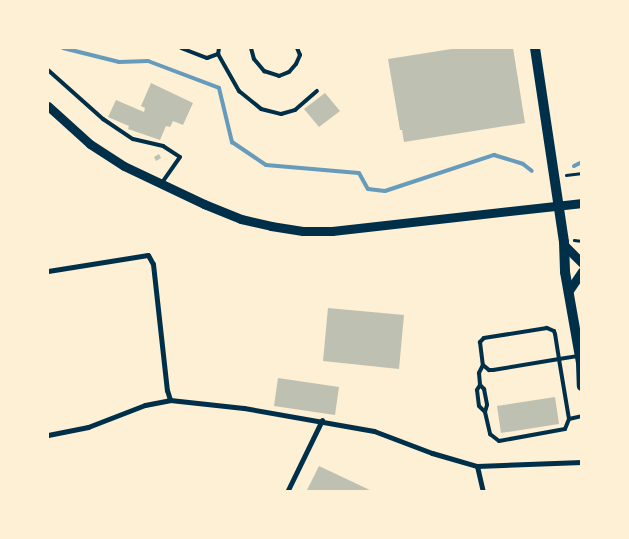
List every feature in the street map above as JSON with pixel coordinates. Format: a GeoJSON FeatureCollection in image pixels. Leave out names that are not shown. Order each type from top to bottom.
{"type":"FeatureCollection","features":[{"type":"Feature","properties":{"kind":"main road"},"geometry":{"type":"LineString","coordinates":[[535,48],[564,245],[564,272],[580,361],[582,386]]}},
{"type":"Feature","properties":{"kind":"street"},"geometry":{"type":"LineString","coordinates":[[48,106],[90,144],[124,166],[161,185],[241,219],[271,226],[303,230],[366,228],[582,203]]}},
{"type":"Feature","properties":{"kind":"street"},"geometry":{"type":"LineString","coordinates":[[564,245],[582,263]]}},
{"type":"Feature","properties":{"kind":"street"},"geometry":{"type":"LineString","coordinates":[[48,271],[148,255],[152,264],[170,400]]}},
{"type":"Feature","properties":{"kind":"street"},"geometry":{"type":"LineString","coordinates":[[568,292],[582,270]]}},
{"type":"Feature","properties":{"kind":"street"},"geometry":{"type":"LineString","coordinates":[[48,435],[88,427],[146,404],[170,400],[244,408],[322,420],[374,431],[432,453],[477,466],[582,462]]}},
{"type":"Feature","properties":{"kind":"street"},"geometry":{"type":"LineString","coordinates":[[287,492],[322,420]]}},
{"type":"Feature","properties":{"kind":"street"},"geometry":{"type":"LineString","coordinates":[[477,466],[483,492]]}},
{"type":"Feature","properties":{"kind":"lane"},"geometry":{"type":"LineString","coordinates":[[180,48],[207,58],[218,54]]}},
{"type":"Feature","properties":{"kind":"lane"},"geometry":{"type":"LineString","coordinates":[[219,48],[218,54],[239,91],[261,109],[281,114],[295,110],[318,91]]}},
{"type":"Feature","properties":{"kind":"lane"},"geometry":{"type":"LineString","coordinates":[[251,48],[254,59],[264,72],[279,76],[289,72],[296,64],[300,55],[297,48]]}},
{"type":"Feature","properties":{"kind":"lane"},"geometry":{"type":"LineString","coordinates":[[48,70],[102,119],[133,139],[163,146],[180,157],[161,185]]}},
{"type":"Feature","properties":{"kind":"lane"},"geometry":{"type":"LineString","coordinates":[[547,328],[554,331],[559,359],[570,419],[565,429],[499,441],[490,434],[485,412],[480,406],[477,390],[480,385],[479,374],[483,365],[481,340],[547,328]]}},
{"type":"Feature","properties":{"kind":"lane"},"geometry":{"type":"LineString","coordinates":[[483,365],[487,369],[493,370],[559,359],[580,361]]}},
{"type":"Feature","properties":{"kind":"lane"},"geometry":{"type":"LineString","coordinates":[[480,385],[484,389],[487,405],[485,412]]}},
{"type":"Feature","properties":{"kind":"lane"},"geometry":{"type":"LineString","coordinates":[[570,419],[582,416]]}},
{"type":"Feature","properties":{"kind":"path"},"geometry":{"type":"LineString","coordinates":[[554,177],[582,173]]}},
{"type":"Feature","properties":{"kind":"building"},"geometry":{"type":"Polygon","coordinates":[[[458,48],[513,48],[525,123],[404,142],[402,130],[400,130],[388,59],[458,48]]]}},
{"type":"Feature","properties":{"kind":"building"},"geometry":{"type":"Polygon","coordinates":[[[151,83],[193,103],[183,125],[173,121],[170,127],[166,126],[160,140],[128,129],[129,126],[108,117],[116,100],[144,112],[145,108],[141,106],[151,83]]]}},
{"type":"Feature","properties":{"kind":"building"},"geometry":{"type":"Polygon","coordinates":[[[325,93],[340,111],[319,127],[304,109],[325,93]]]}},
{"type":"Feature","properties":{"kind":"building"},"geometry":{"type":"Polygon","coordinates":[[[159,154],[161,158],[156,161],[154,157],[159,154]]]}},
{"type":"Feature","properties":{"kind":"building"},"geometry":{"type":"Polygon","coordinates":[[[328,308],[404,315],[399,369],[323,361],[328,308]]]}},
{"type":"Feature","properties":{"kind":"building"},"geometry":{"type":"Polygon","coordinates":[[[278,378],[339,387],[335,415],[274,406],[278,378]]]}},
{"type":"Feature","properties":{"kind":"building"},"geometry":{"type":"Polygon","coordinates":[[[555,397],[559,424],[501,433],[497,406],[555,397]]]}},
{"type":"Feature","properties":{"kind":"building"},"geometry":{"type":"Polygon","coordinates":[[[319,466],[374,492],[306,492],[319,466]]]}},
{"type":"Feature","properties":{"kind":"waterway"},"geometry":{"type":"LineString","coordinates":[[63,48],[119,62],[148,61],[219,88],[232,142],[266,165],[359,173],[368,189],[385,191],[494,155],[523,164],[532,171]]}},
{"type":"Feature","properties":{"kind":"waterway"},"geometry":{"type":"LineString","coordinates":[[574,166],[582,162]]}}]}
